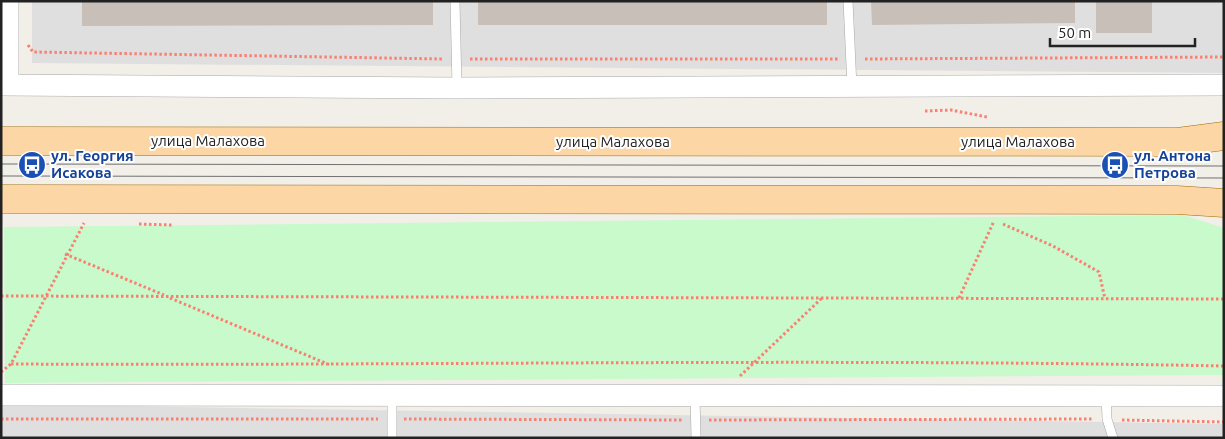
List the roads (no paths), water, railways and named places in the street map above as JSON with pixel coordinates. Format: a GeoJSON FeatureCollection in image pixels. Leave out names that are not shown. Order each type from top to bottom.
{"type":"FeatureCollection","features":[{"type":"Feature","properties":{"kind":"main road","name":"улица Малахова"},"geometry":{"type":"LineString","coordinates":[[1,141],[1178,142],[1224,136]]}},
{"type":"Feature","properties":{"kind":"main road"},"geometry":{"type":"LineString","coordinates":[[1,199],[1168,200],[1224,203]]}},
{"type":"Feature","properties":{"kind":"street"},"geometry":{"type":"LineString","coordinates":[[8,1],[5,85],[457,88],[1224,85]]}},
{"type":"Feature","properties":{"kind":"street"},"geometry":{"type":"LineString","coordinates":[[1,395],[1224,396]]}},
{"type":"Feature","properties":{"kind":"lane"},"geometry":{"type":"LineString","coordinates":[[455,1],[457,88]]}},
{"type":"Feature","properties":{"kind":"lane"},"geometry":{"type":"LineString","coordinates":[[848,1],[852,87]]}},
{"type":"Feature","properties":{"kind":"lane"},"geometry":{"type":"LineString","coordinates":[[392,394],[392,438]]}},
{"type":"Feature","properties":{"kind":"lane"},"geometry":{"type":"LineString","coordinates":[[1106,395],[1107,419],[1113,438]]}},
{"type":"Feature","properties":{"kind":"lane"},"geometry":{"type":"LineString","coordinates":[[695,396],[696,438]]}},
{"type":"Feature","properties":{"kind":"tram line"},"geometry":{"type":"LineString","coordinates":[[1,164],[1224,166]]}},
{"type":"Feature","properties":{"kind":"tram line"},"geometry":{"type":"LineString","coordinates":[[1,176],[1224,178]]}},
{"type":"Feature","properties":{"kind":"place","name":"ул. Георгия Исакова"},"geometry":{"type":"Point","coordinates":[32,165]}},
{"type":"Feature","properties":{"kind":"place","name":"ул. Антона Петрова"},"geometry":{"type":"Point","coordinates":[1115,165]}}]}
